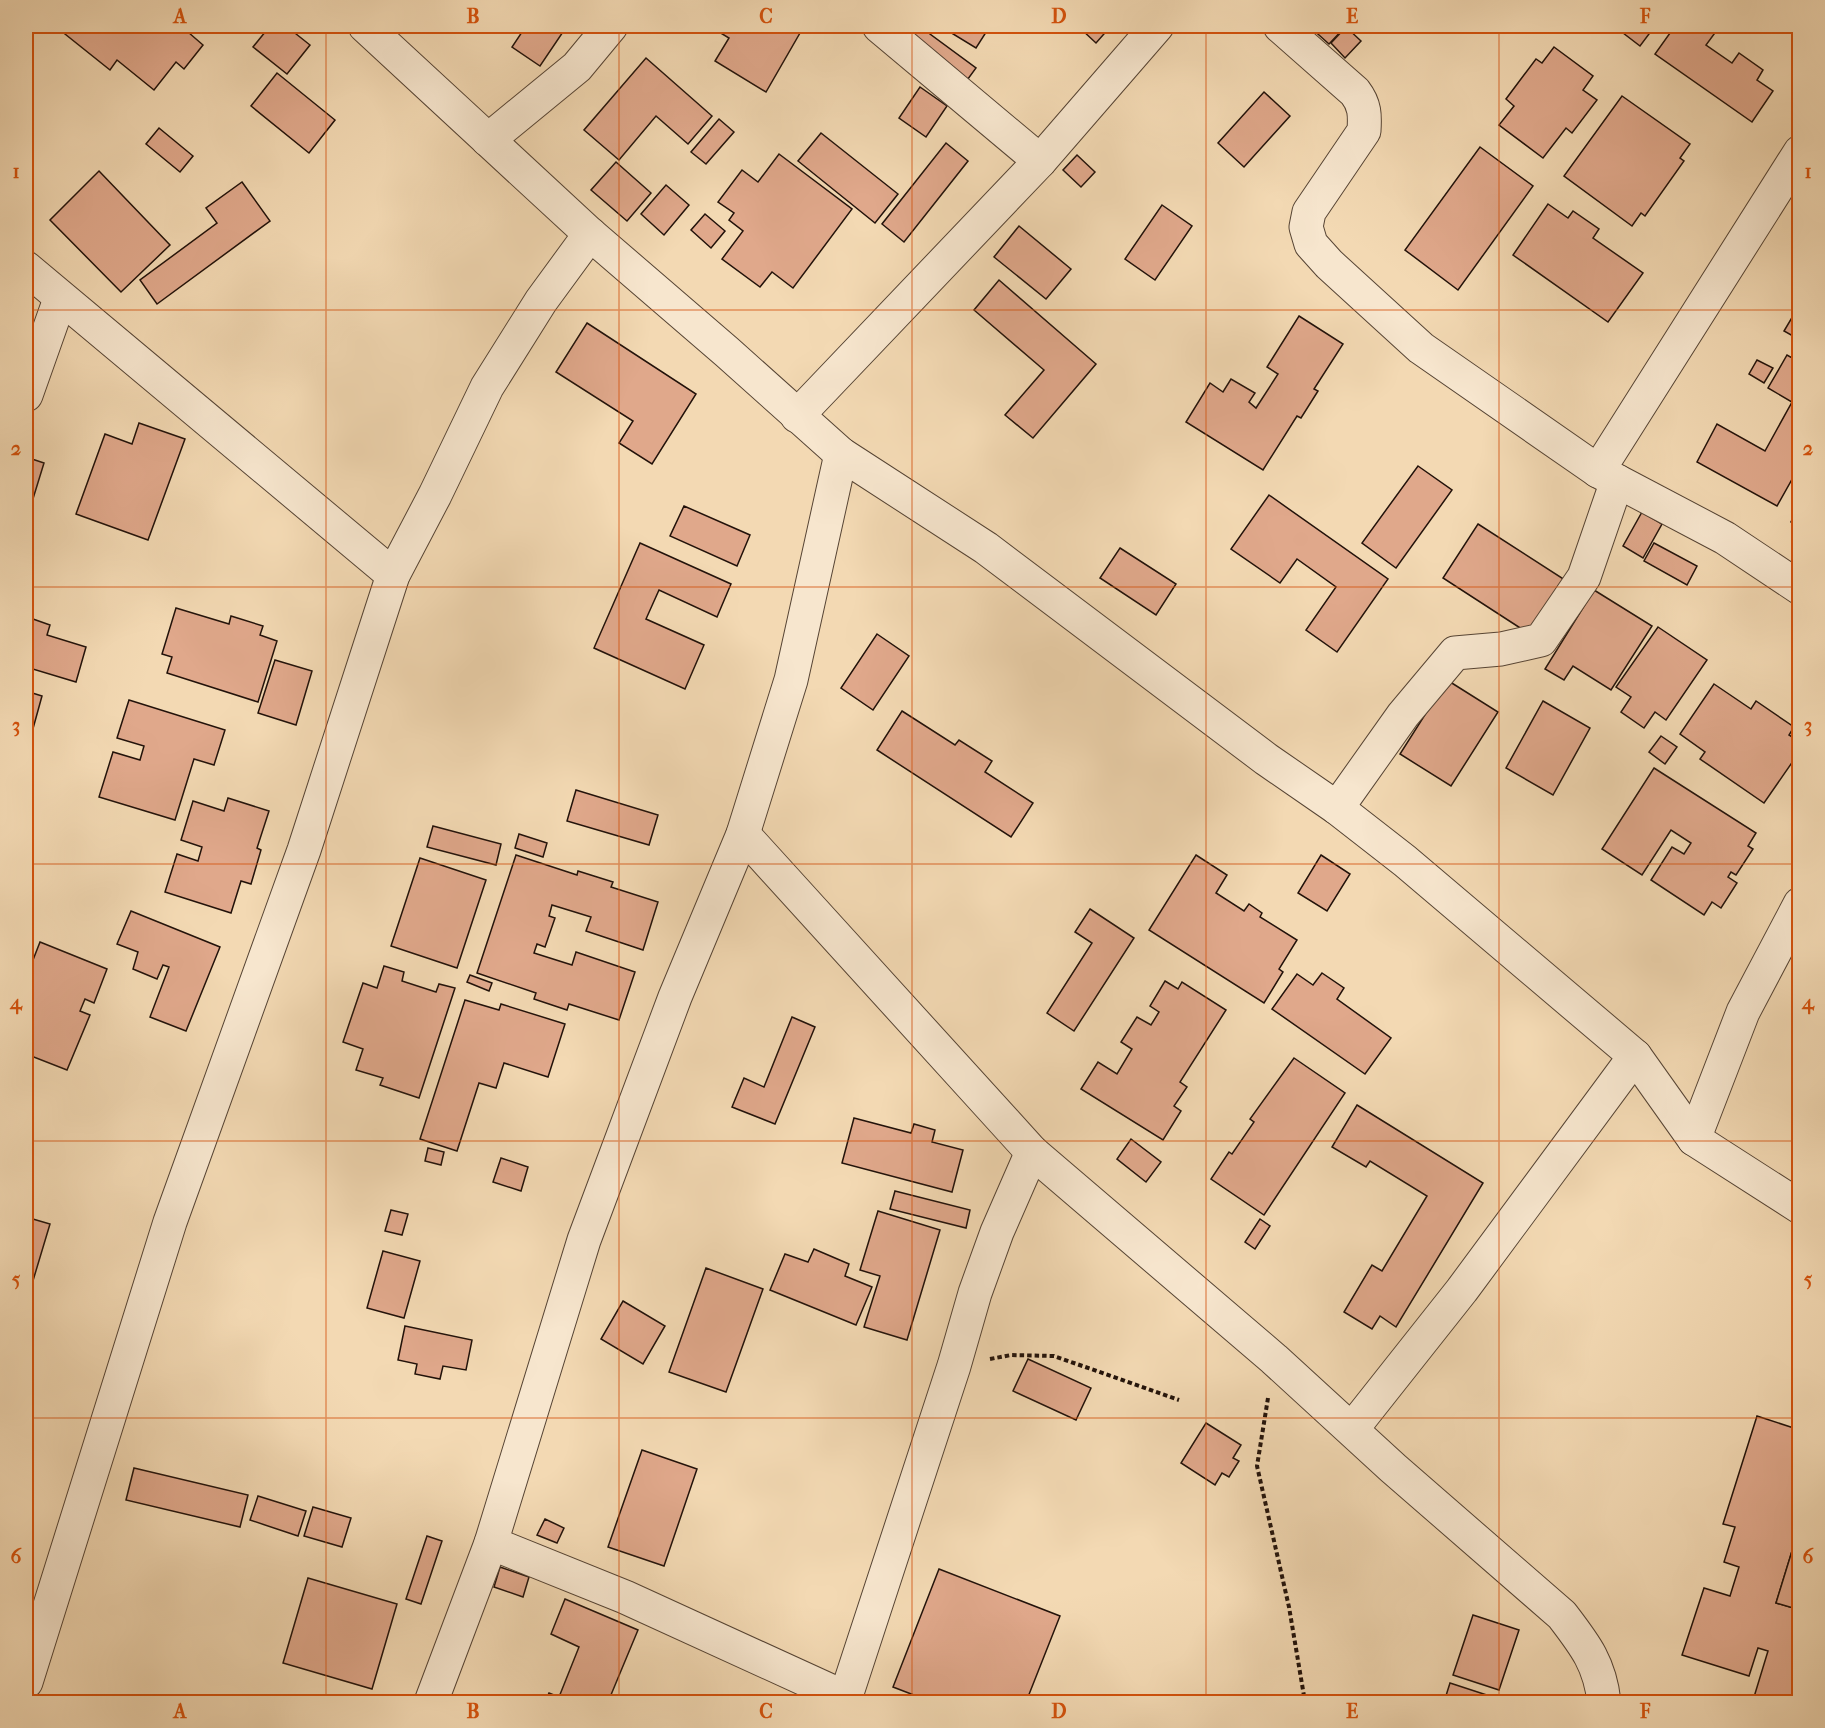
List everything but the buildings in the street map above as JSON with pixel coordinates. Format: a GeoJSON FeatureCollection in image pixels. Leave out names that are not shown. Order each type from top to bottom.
{"type":"FeatureCollection","features":[{"type":"Feature","properties":{"kind":"street"},"geometry":{"type":"LineString","coordinates":[[365,26],[590,234],[841,454],[986,548],[1405,861],[1635,1056],[1694,1139],[1800,1207]]}},
{"type":"Feature","properties":{"kind":"street"},"geometry":{"type":"LineString","coordinates":[[488,140],[577,67],[611,26]]}},
{"type":"Feature","properties":{"kind":"street"},"geometry":{"type":"LineString","coordinates":[[879,26],[1040,161]]}},
{"type":"Feature","properties":{"kind":"street"},"geometry":{"type":"LineString","coordinates":[[797,416],[1040,161],[1157,26]]}},
{"type":"Feature","properties":{"kind":"street"},"geometry":{"type":"LineString","coordinates":[[1280,26],[1355,92],[1363,102],[1364,131],[1309,212],[1306,227],[1311,244],[1329,264],[1421,348],[1608,476],[1725,538],[1800,588]]}},
{"type":"Feature","properties":{"kind":"street"},"geometry":{"type":"LineString","coordinates":[[1337,808],[1404,715],[1455,653],[1501,649],[1541,640],[1584,577],[1608,476],[1800,152]]}},
{"type":"Feature","properties":{"kind":"street"},"geometry":{"type":"LineString","coordinates":[[26,1682],[170,1222],[304,850],[393,574],[435,495],[487,387],[541,301],[590,234]]}},
{"type":"Feature","properties":{"kind":"street"},"geometry":{"type":"LineString","coordinates":[[26,268],[60,299],[393,574]]}},
{"type":"Feature","properties":{"kind":"street"},"geometry":{"type":"LineString","coordinates":[[26,395],[60,299]]}},
{"type":"Feature","properties":{"kind":"street"},"geometry":{"type":"LineString","coordinates":[[431,1702],[491,1543],[584,1240],[675,998],[743,834],[791,680],[841,454]]}},
{"type":"Feature","properties":{"kind":"street"},"geometry":{"type":"LineString","coordinates":[[743,834],[1032,1152],[1274,1359],[1562,1616],[1594,1660],[1604,1702]]}},
{"type":"Feature","properties":{"kind":"street"},"geometry":{"type":"LineString","coordinates":[[1694,1139],[1743,1012],[1800,904]]}},
{"type":"Feature","properties":{"kind":"street"},"geometry":{"type":"LineString","coordinates":[[1352,1429],[1462,1290],[1635,1056]]}},
{"type":"Feature","properties":{"kind":"street"},"geometry":{"type":"LineString","coordinates":[[491,1543],[625,1597],[845,1700],[954,1366],[975,1293],[997,1232],[1032,1152]]}},
{"type":"Feature","properties":{"kind":"path"},"geometry":{"type":"LineString","coordinates":[[954,1366],[1011,1355],[1054,1356],[1179,1400]]}},
{"type":"Feature","properties":{"kind":"path"},"geometry":{"type":"LineString","coordinates":[[1274,1359],[1257,1466],[1289,1607],[1305,1702]]}}]}
